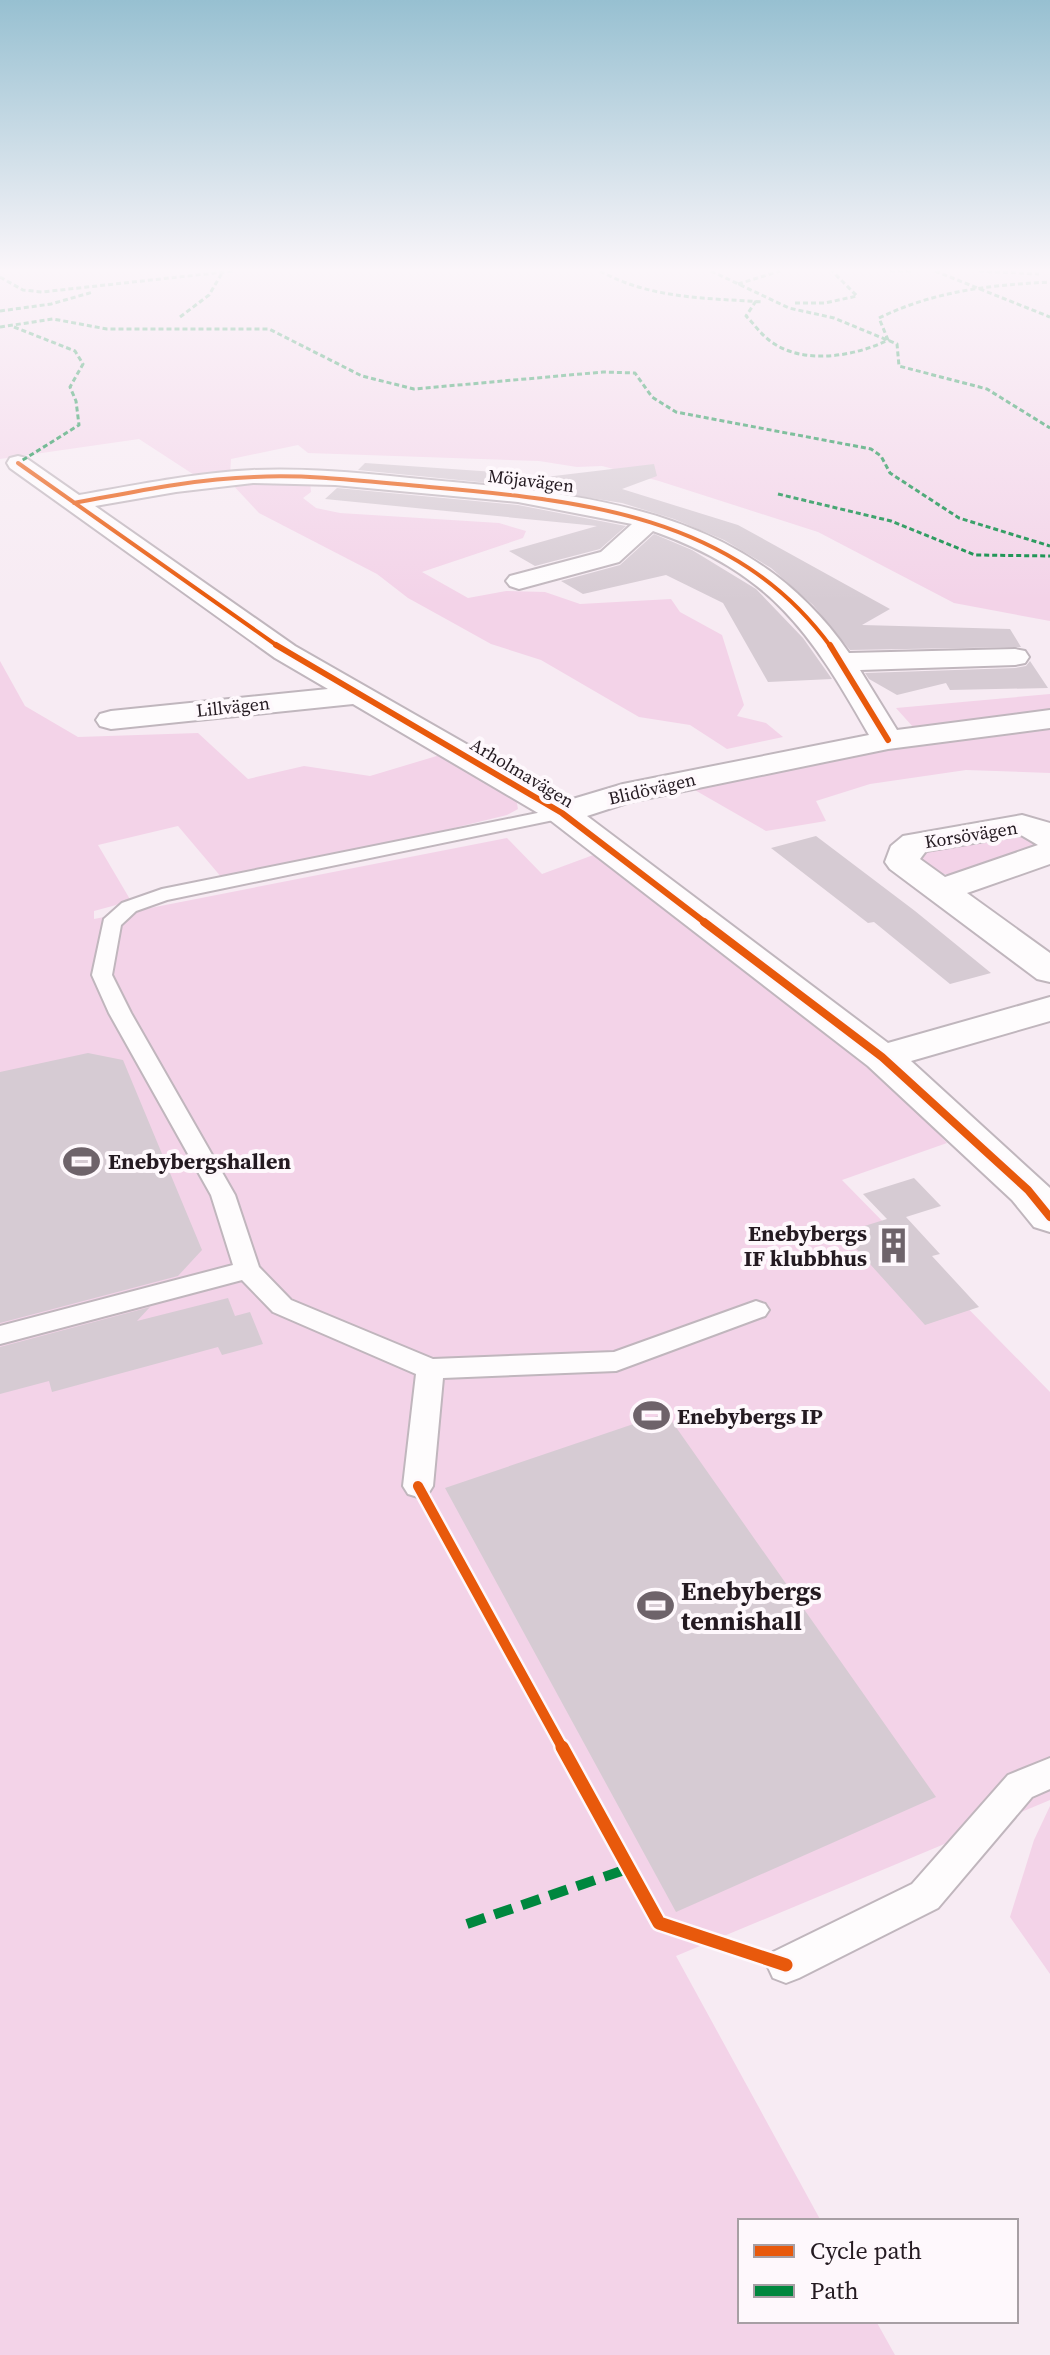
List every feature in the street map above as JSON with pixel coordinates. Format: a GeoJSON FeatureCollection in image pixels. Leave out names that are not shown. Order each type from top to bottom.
{"type":"FeatureCollection","features":[{"type":"Feature","properties":{"kind":"street","name":"Arholmavägen"},"geometry":{"type":"LineString","coordinates":[[18,463],[285,652],[562,813],[882,1057],[1028,1190],[1050,1217]]}},
{"type":"Feature","properties":{"kind":"street","name":"Möjavägen"},"geometry":{"type":"LineString","coordinates":[[74,503],[278,476],[536,496],[601,507],[727,552],[767,578],[805,611],[841,662],[888,740]]}},
{"type":"Feature","properties":{"kind":"street"},"geometry":{"type":"LineString","coordinates":[[610,557],[649,522]]}},
{"type":"Feature","properties":{"kind":"street"},"geometry":{"type":"LineString","coordinates":[[519,581],[610,557],[727,552]]}},
{"type":"Feature","properties":{"kind":"street"},"geometry":{"type":"LineString","coordinates":[[841,662],[1015,657]]}},
{"type":"Feature","properties":{"kind":"street","name":"Lillvägen"},"geometry":{"type":"LineString","coordinates":[[111,720],[356,695]]}},
{"type":"Feature","properties":{"kind":"street","name":"Blidövägen"},"geometry":{"type":"LineString","coordinates":[[562,813],[623,794],[888,740],[1050,719]]}},
{"type":"Feature","properties":{"kind":"street","name":"Korsövägen"},"geometry":{"type":"LineString","coordinates":[[1050,838],[1037,829],[1022,825],[915,843],[903,853],[902,862],[1050,971]]}},
{"type":"Feature","properties":{"kind":"street","name":"Korsövägen"},"geometry":{"type":"LineString","coordinates":[[942,890],[1050,852]]}},
{"type":"Feature","properties":{"kind":"street"},"geometry":{"type":"LineString","coordinates":[[882,1057],[1050,1009]]}},
{"type":"Feature","properties":{"kind":"lane","name":"Blidövägen"},"geometry":{"type":"LineString","coordinates":[[247,1270],[223,1195],[120,1013],[102,975],[111,923],[129,907],[162,895],[562,813]]}},
{"type":"Feature","properties":{"kind":"lane"},"geometry":{"type":"LineString","coordinates":[[0,1335],[247,1270],[282,1306],[430,1369],[616,1361],[756,1310]]}},
{"type":"Feature","properties":{"kind":"lane"},"geometry":{"type":"LineString","coordinates":[[418,1486],[430,1369]]}},
{"type":"Feature","properties":{"kind":"lane"},"geometry":{"type":"LineString","coordinates":[[786,1965],[925,1896],[1020,1786],[1050,1773]]}},
{"type":"Feature","properties":{"kind":"shaded area"},"geometry":{"type":"Polygon","coordinates":[[[0,381],[1050,381],[1050,621],[954,603],[818,532],[602,466],[308,453],[298,445],[231,459],[230,476],[202,480],[139,439],[0,459],[0,381]]]}},
{"type":"Feature","properties":{"kind":"shaded area"},"geometry":{"type":"Polygon","coordinates":[[[230,482],[310,482],[311,492],[303,498],[316,508],[340,513],[499,523],[526,531],[523,538],[422,572],[468,598],[506,591],[545,592],[580,604],[671,599],[680,612],[722,635],[744,705],[737,716],[766,723],[783,737],[727,749],[690,725],[639,717],[541,660],[491,644],[408,598],[377,574],[259,513],[230,482]]]}},
{"type":"Feature","properties":{"kind":"shaded area"},"geometry":{"type":"Polygon","coordinates":[[[0,661],[25,706],[78,737],[198,733],[248,779],[304,766],[370,776],[440,755],[516,798],[518,809],[507,815],[364,850],[222,878],[178,826],[98,845],[131,901],[94,911],[94,919],[507,838],[542,874],[596,854],[713,947],[883,1074],[947,1143],[842,1180],[1050,1392],[1050,1800],[676,1956],[820,2219],[738,2219],[738,2323],[877,2323],[895,2355],[0,2355],[0,661]]]}},
{"type":"Feature","properties":{"kind":"shaded area"},"geometry":{"type":"Polygon","coordinates":[[[1050,694],[1050,710],[913,727],[896,708],[1050,694]]]}},
{"type":"Feature","properties":{"kind":"shaded area"},"geometry":{"type":"Polygon","coordinates":[[[1050,724],[1050,773],[966,770],[870,784],[816,801],[826,821],[766,831],[693,789],[860,755],[1050,724]]]}},
{"type":"Feature","properties":{"kind":"shaded area"},"geometry":{"type":"Polygon","coordinates":[[[1020,832],[1039,844],[1034,850],[964,874],[939,874],[916,862],[922,852],[1020,832]]]}},
{"type":"Feature","properties":{"kind":"shaded area"},"geometry":{"type":"Polygon","coordinates":[[[1050,1806],[1050,1974],[1010,1917],[1034,1840],[1050,1806]]]}},
{"type":"Feature","properties":{"kind":"building"},"geometry":{"type":"Polygon","coordinates":[[[365,463],[495,472],[489,483],[358,470],[365,463]]]}},
{"type":"Feature","properties":{"kind":"building"},"geometry":{"type":"Polygon","coordinates":[[[654,464],[657,476],[622,489],[738,525],[890,609],[862,625],[1010,629],[1021,647],[850,650],[813,605],[771,568],[724,540],[674,519],[622,503],[495,483],[654,464]]]}},
{"type":"Feature","properties":{"kind":"building"},"geometry":{"type":"Polygon","coordinates":[[[337,488],[518,505],[626,526],[600,549],[535,566],[509,551],[597,526],[325,499],[337,488]]]}},
{"type":"Feature","properties":{"kind":"building"},"geometry":{"type":"Polygon","coordinates":[[[654,534],[692,550],[756,589],[803,638],[832,679],[768,682],[723,603],[666,575],[583,594],[561,581],[620,565],[654,534]]]}},
{"type":"Feature","properties":{"kind":"building"},"geometry":{"type":"Polygon","coordinates":[[[1030,661],[1048,688],[950,690],[946,683],[897,695],[869,679],[865,673],[1015,668],[1026,666],[1030,661]]]}},
{"type":"Feature","properties":{"kind":"building"},"geometry":{"type":"Polygon","coordinates":[[[816,836],[991,973],[950,984],[874,922],[868,923],[771,848],[816,836]]]}},
{"type":"Feature","properties":{"kind":"building","name":"Enebybergshallen"},"geometry":{"type":"Polygon","coordinates":[[[88,1053],[123,1060],[202,1250],[178,1276],[0,1323],[0,1072],[88,1053]]]}},
{"type":"Feature","properties":{"kind":"building","name":"Enebybergs IF klubbhus"},"geometry":{"type":"Polygon","coordinates":[[[914,1178],[941,1206],[906,1217],[940,1254],[932,1256],[979,1307],[925,1325],[842,1233],[887,1219],[863,1194],[914,1178]]]}},
{"type":"Feature","properties":{"kind":"building"},"geometry":{"type":"Polygon","coordinates":[[[228,1298],[235,1316],[250,1312],[263,1344],[222,1355],[218,1347],[52,1392],[49,1381],[0,1394],[0,1347],[150,1307],[137,1321],[228,1298]]]}},
{"type":"Feature","properties":{"kind":"building","name":"Enebybergs tennishall"},"geometry":{"type":"Polygon","coordinates":[[[666,1413],[936,1797],[676,1912],[445,1488],[666,1413]]]}},
{"type":"Feature","properties":{"kind":"marked path"},"geometry":{"type":"LineString","coordinates":[[18,463],[79,425],[76,401],[70,387],[73,381]]}},
{"type":"Feature","properties":{"kind":"marked path"},"geometry":{"type":"LineString","coordinates":[[382,381],[414,389],[504,381]]}},
{"type":"Feature","properties":{"kind":"marked path"},"geometry":{"type":"LineString","coordinates":[[641,381],[652,397],[676,412],[871,449],[881,456],[890,473],[959,518],[1050,546]]}},
{"type":"Feature","properties":{"kind":"marked path"},"geometry":{"type":"LineString","coordinates":[[956,381],[987,389],[1050,428]]}},
{"type":"Feature","properties":{"kind":"marked path"},"geometry":{"type":"LineString","coordinates":[[778,494],[891,521],[975,555],[1050,556]]}},
{"type":"Feature","properties":{"kind":"marked path"},"geometry":{"type":"LineString","coordinates":[[467,1924],[630,1868]]}},
{"type":"Feature","properties":{"kind":"cycle path"},"geometry":{"type":"LineString","coordinates":[[18,463],[285,652],[562,813],[882,1057],[1028,1190],[1050,1217]]}},
{"type":"Feature","properties":{"kind":"cycle path"},"geometry":{"type":"LineString","coordinates":[[74,503],[201,481],[297,476],[518,495],[647,520],[728,553],[785,593],[834,652],[888,740]]}},
{"type":"Feature","properties":{"kind":"cycle path"},"geometry":{"type":"LineString","coordinates":[[418,1486],[659,1923],[786,1965]]}},
{"type":"Feature","properties":{"kind":"place","name":"Enebybergshallen"},"geometry":{"type":"Point","coordinates":[82,1161]}},
{"type":"Feature","properties":{"kind":"place","name":"Enebybergs IF klubbhus"},"geometry":{"type":"Point","coordinates":[893,1246]}},
{"type":"Feature","properties":{"kind":"place","name":"Enebybergs IP"},"geometry":{"type":"Point","coordinates":[651,1416]}},
{"type":"Feature","properties":{"kind":"place","name":"Enebybergs tennishall"},"geometry":{"type":"Point","coordinates":[655,1606]}}]}
